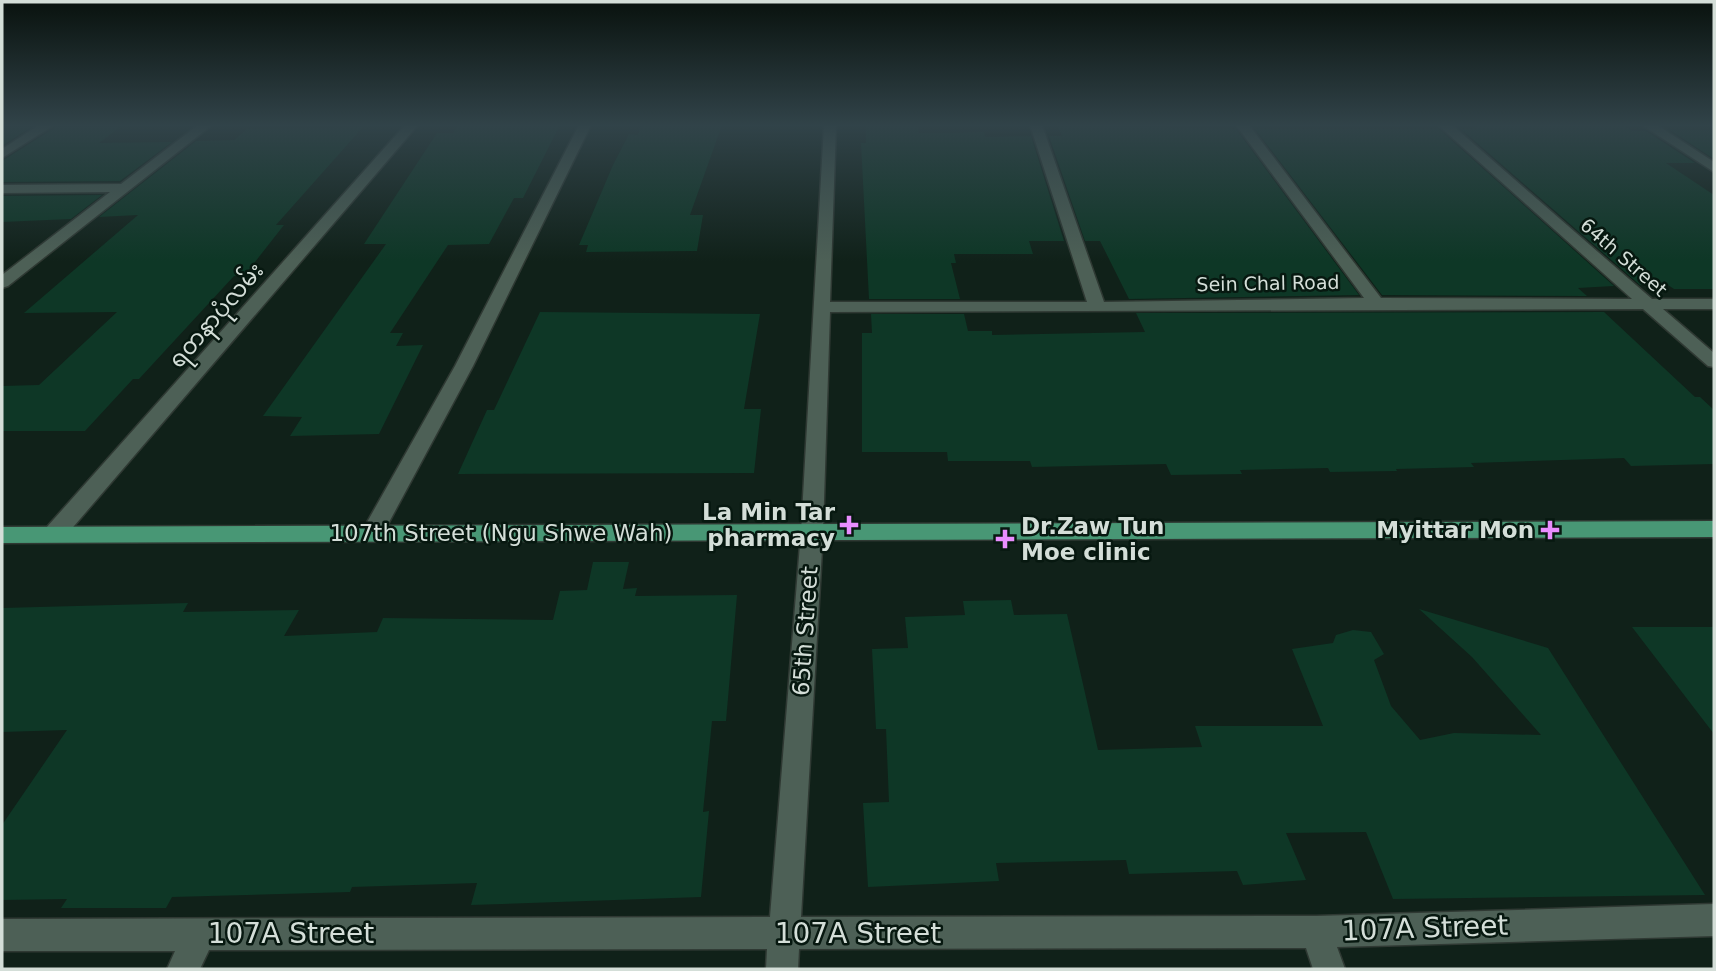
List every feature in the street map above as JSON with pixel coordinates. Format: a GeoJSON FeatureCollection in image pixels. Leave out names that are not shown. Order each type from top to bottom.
{"type":"FeatureCollection","features":[{"type":"Feature","properties":{"kind":"main road","name":"107th Street (Ngu Shwe Wah)"},"geometry":{"type":"LineString","coordinates":[[2,535],[1714,529]]}},
{"type":"Feature","properties":{"kind":"street"},"geometry":{"type":"LineString","coordinates":[[2,283],[147,170]]}},
{"type":"Feature","properties":{"kind":"street","name":"ရတနာပုံလမ်း"},"geometry":{"type":"LineString","coordinates":[[54,534],[372,170]]}},
{"type":"Feature","properties":{"kind":"street"},"geometry":{"type":"LineString","coordinates":[[372,533],[464,366],[562,170]]}},
{"type":"Feature","properties":{"kind":"street","name":"65th Street"},"geometry":{"type":"LineString","coordinates":[[782,969],[812,532],[828,170]]}},
{"type":"Feature","properties":{"kind":"street"},"geometry":{"type":"LineString","coordinates":[[1051,170],[1097,307]]}},
{"type":"Feature","properties":{"kind":"street"},"geometry":{"type":"LineString","coordinates":[[1276,170],[1376,303]]}},
{"type":"Feature","properties":{"kind":"street","name":"64th Street"},"geometry":{"type":"LineString","coordinates":[[1496,170],[1714,362]]}},
{"type":"Feature","properties":{"kind":"street"},"geometry":{"type":"LineString","coordinates":[[2,189],[124,188]]}},
{"type":"Feature","properties":{"kind":"street","name":"Sein Chal Road"},"geometry":{"type":"LineString","coordinates":[[822,307],[1376,303],[1714,304]]}},
{"type":"Feature","properties":{"kind":"street","name":"107A Street"},"geometry":{"type":"LineString","coordinates":[[2,935],[1316,932],[1714,920]]}},
{"type":"Feature","properties":{"kind":"street"},"geometry":{"type":"LineString","coordinates":[[1316,932],[1329,969]]}},
{"type":"Feature","properties":{"kind":"street"},"geometry":{"type":"LineString","coordinates":[[183,969],[201,933]]}},
{"type":"Feature","properties":{"kind":"building"},"geometry":{"type":"Polygon","coordinates":[[[2,170],[134,170],[120,181],[2,182],[2,170]]]}},
{"type":"Feature","properties":{"kind":"building"},"geometry":{"type":"Polygon","coordinates":[[[159,170],[325,170],[276,225],[284,225],[244,276],[234,276],[139,379],[133,379],[85,431],[2,431],[2,386],[39,385],[117,312],[24,313],[138,215],[99,217],[159,170]]]}},
{"type":"Feature","properties":{"kind":"building"},"geometry":{"type":"Polygon","coordinates":[[[412,170],[537,170],[523,198],[514,198],[489,244],[448,245],[390,333],[403,333],[396,346],[423,345],[379,434],[290,436],[302,417],[263,416],[386,244],[364,244],[412,170]]]}},
{"type":"Feature","properties":{"kind":"building"},"geometry":{"type":"Polygon","coordinates":[[[611,170],[706,170],[690,215],[703,215],[697,251],[586,252],[588,245],[579,245],[611,170]]]}},
{"type":"Feature","properties":{"kind":"building"},"geometry":{"type":"Polygon","coordinates":[[[862,170],[1042,170],[1064,241],[1029,241],[1033,254],[954,254],[956,263],[951,263],[960,299],[869,299],[862,170]]]}},
{"type":"Feature","properties":{"kind":"building"},"geometry":{"type":"Polygon","coordinates":[[[1061,170],[1267,170],[1359,295],[1129,299],[1100,241],[1085,241],[1061,170]]]}},
{"type":"Feature","properties":{"kind":"building"},"geometry":{"type":"Polygon","coordinates":[[[1287,170],[1485,170],[1614,286],[1578,288],[1587,296],[1382,295],[1287,170]]]}},
{"type":"Feature","properties":{"kind":"building"},"geometry":{"type":"Polygon","coordinates":[[[1508,170],[1677,170],[1714,195],[1714,289],[1674,289],[1668,285],[1640,285],[1508,170]]]}},
{"type":"Feature","properties":{"kind":"building"},"geometry":{"type":"Polygon","coordinates":[[[102,195],[71,219],[2,222],[2,196],[102,195]]]}},
{"type":"Feature","properties":{"kind":"building"},"geometry":{"type":"Polygon","coordinates":[[[540,312],[760,314],[744,409],[761,409],[754,473],[458,474],[487,410],[494,410],[540,312]]]}},
{"type":"Feature","properties":{"kind":"building"},"geometry":{"type":"Polygon","coordinates":[[[1604,312],[1695,397],[1700,397],[1714,410],[1714,464],[1631,466],[1624,458],[1471,463],[1474,467],[1396,469],[1397,471],[1330,472],[1328,468],[1240,470],[1242,474],[1171,475],[1166,464],[1032,467],[1030,461],[948,461],[947,452],[862,452],[862,333],[872,333],[871,314],[964,314],[968,331],[992,331],[992,335],[1145,332],[1136,313],[1604,312]]]}},
{"type":"Feature","properties":{"kind":"building"},"geometry":{"type":"Polygon","coordinates":[[[593,562],[629,562],[623,589],[637,588],[635,596],[737,595],[726,721],[712,721],[703,812],[709,811],[701,897],[471,905],[477,883],[352,887],[350,892],[172,897],[166,908],[61,908],[67,899],[2,900],[2,825],[67,730],[2,732],[2,608],[188,603],[183,612],[299,610],[284,636],[377,632],[383,618],[553,620],[560,591],[587,590],[593,562]]]}},
{"type":"Feature","properties":{"kind":"building"},"geometry":{"type":"Polygon","coordinates":[[[1011,600],[1014,615],[1067,614],[1098,750],[1202,747],[1195,726],[1323,726],[1292,649],[1333,643],[1336,635],[1353,630],[1371,632],[1384,654],[1374,660],[1391,706],[1420,740],[1454,733],[1541,735],[1472,657],[1419,609],[1548,648],[1705,895],[1393,899],[1366,832],[1286,833],[1306,880],[1243,885],[1237,871],[1129,874],[1126,860],[996,863],[999,881],[868,887],[863,803],[889,802],[886,729],[876,729],[872,649],[908,648],[905,617],[965,615],[963,601],[1011,600]]]}},
{"type":"Feature","properties":{"kind":"building"},"geometry":{"type":"Polygon","coordinates":[[[1632,627],[1714,627],[1714,734],[1632,627]]]}},
{"type":"Feature","properties":{"kind":"place","name":"La Min Tar pharmacy"},"geometry":{"type":"Point","coordinates":[849,525]}},
{"type":"Feature","properties":{"kind":"place","name":"Myittar Mon"},"geometry":{"type":"Point","coordinates":[1550,530]}},
{"type":"Feature","properties":{"kind":"place","name":"Dr.Zaw Tun Moe clinic"},"geometry":{"type":"Point","coordinates":[1005,539]}}]}
